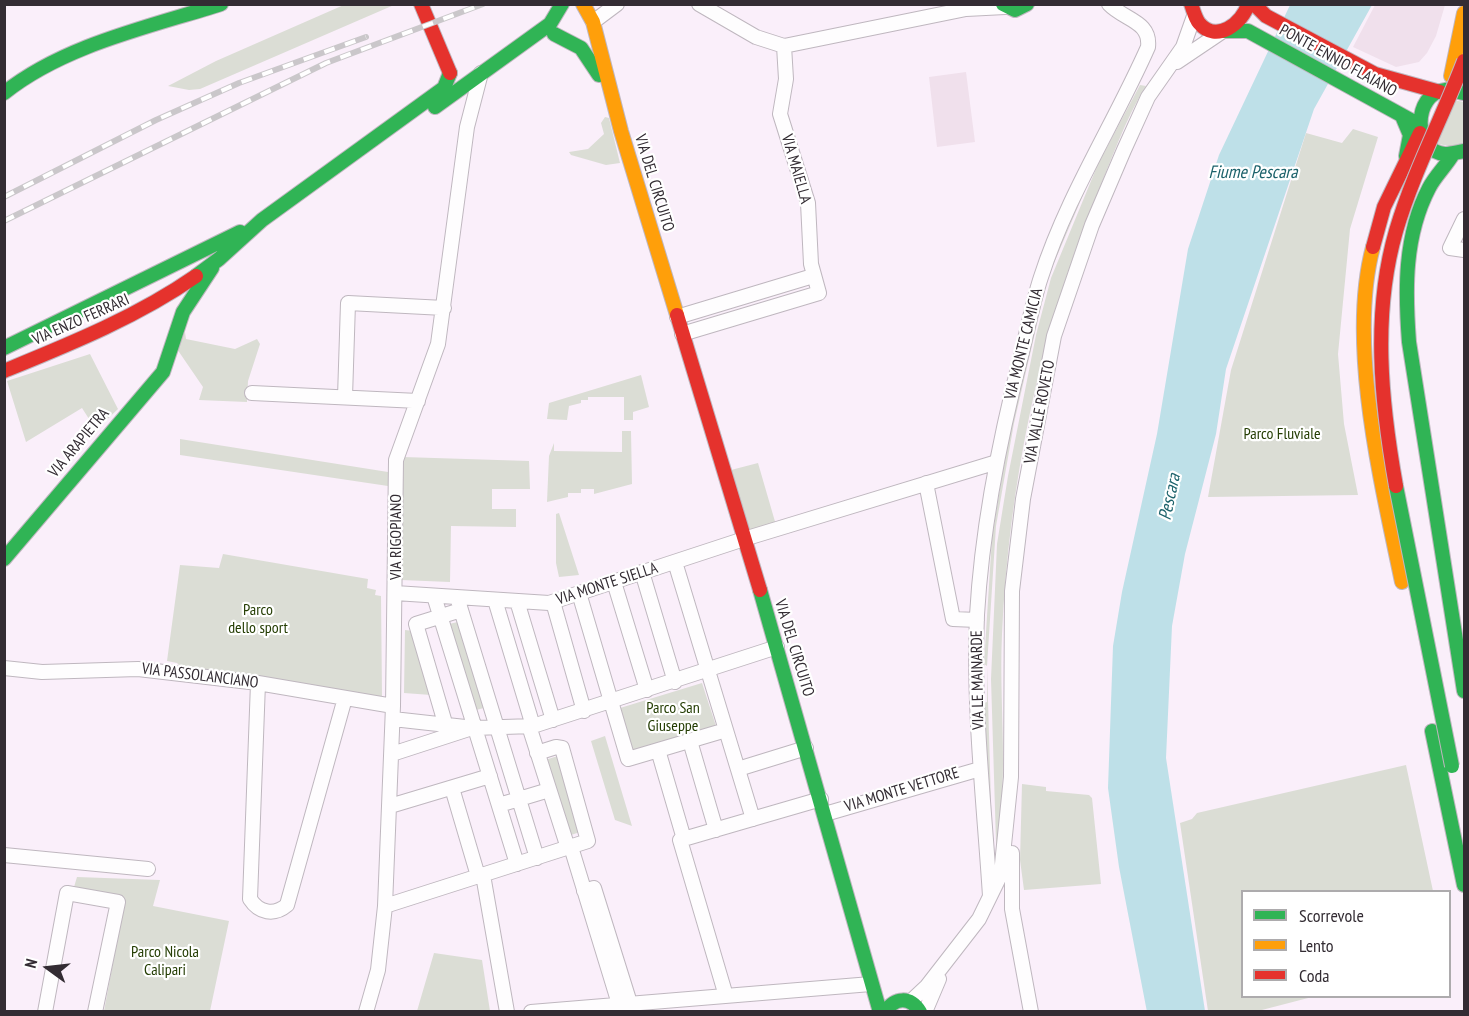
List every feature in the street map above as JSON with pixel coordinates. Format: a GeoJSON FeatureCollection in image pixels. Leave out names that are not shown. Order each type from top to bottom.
{"type":"FeatureCollection","features":[{"type":"Feature","properties":{"kind":"main road"},"geometry":{"type":"LineString","coordinates":[[4,93],[12,84],[55,61],[221,4]]}},
{"type":"Feature","properties":{"kind":"main road"},"geometry":{"type":"LineString","coordinates":[[421,4],[450,74]]}},
{"type":"Feature","properties":{"kind":"main road"},"geometry":{"type":"LineString","coordinates":[[562,4],[552,29],[574,34],[593,22]]}},
{"type":"Feature","properties":{"kind":"main road","name":"VIA DEL CIRCUITO"},"geometry":{"type":"LineString","coordinates":[[583,4],[593,22],[609,92],[807,748],[880,1011]]}},
{"type":"Feature","properties":{"kind":"main road"},"geometry":{"type":"LineString","coordinates":[[1004,6],[1015,10],[1028,4]]}},
{"type":"Feature","properties":{"kind":"main road"},"geometry":{"type":"LineString","coordinates":[[1223,31],[1239,23],[1248,4]]}},
{"type":"Feature","properties":{"kind":"main road","name":"PONTE ENNIO FLAIANO"},"geometry":{"type":"LineString","coordinates":[[1254,4],[1266,16],[1375,74],[1442,91],[1464,94]]}},
{"type":"Feature","properties":{"kind":"main road","name":"PONTE ENNIO FLAIANO"},"geometry":{"type":"LineString","coordinates":[[1191,8],[1206,28],[1223,31],[1243,30],[1256,35],[1402,116],[1420,129],[1435,150],[1459,153]]}},
{"type":"Feature","properties":{"kind":"main road"},"geometry":{"type":"LineString","coordinates":[[1416,85],[1431,81],[1441,72],[1450,58],[1464,14]]}},
{"type":"Feature","properties":{"kind":"main road","name":"VIA ENZO FERRARI"},"geometry":{"type":"LineString","coordinates":[[363,147],[440,104],[482,71],[524,43],[552,29]]}},
{"type":"Feature","properties":{"kind":"main road","name":"VIA DEL CIRCUITO"},"geometry":{"type":"LineString","coordinates":[[552,29],[581,48],[609,92]]}},
{"type":"Feature","properties":{"kind":"main road"},"geometry":{"type":"LineString","coordinates":[[1458,36],[1453,72],[1442,91],[1423,105],[1420,129],[1385,206],[1368,296],[1366,365],[1369,402],[1385,499],[1464,885]]}},
{"type":"Feature","properties":{"kind":"main road"},"geometry":{"type":"LineString","coordinates":[[1458,765],[1386,438],[1380,348],[1389,262],[1400,216],[1420,161],[1464,61]]}},
{"type":"Feature","properties":{"kind":"main road","name":"VIA ENZO FERRARI"},"geometry":{"type":"LineString","coordinates":[[4,371],[92,335],[170,294],[219,259],[262,220],[444,88],[450,74],[482,71]]}},
{"type":"Feature","properties":{"kind":"main road"},"geometry":{"type":"LineString","coordinates":[[1464,94],[1435,159],[1411,227],[1398,290],[1393,352],[1400,439],[1458,765],[1464,828]]}},
{"type":"Feature","properties":{"kind":"main road"},"geometry":{"type":"LineString","coordinates":[[1397,182],[1410,141],[1407,125],[1402,116]]}},
{"type":"Feature","properties":{"kind":"main road"},"geometry":{"type":"LineString","coordinates":[[1459,153],[1430,186],[1414,227],[1409,250],[1406,305],[1408,342],[1464,691]]}},
{"type":"Feature","properties":{"kind":"main road","name":"VIA ENZO FERRARI"},"geometry":{"type":"LineString","coordinates":[[4,348],[262,220]]}},
{"type":"Feature","properties":{"kind":"main road","name":"VIA ARAPIETRA"},"geometry":{"type":"LineString","coordinates":[[4,559],[163,372],[183,312],[219,259]]}},
{"type":"Feature","properties":{"kind":"main road"},"geometry":{"type":"LineString","coordinates":[[179,263],[173,269],[173,276],[179,281],[188,280]]}},
{"type":"Feature","properties":{"kind":"main road"},"geometry":{"type":"LineString","coordinates":[[154,275],[163,279],[170,294]]}},
{"type":"Feature","properties":{"kind":"main road","name":"VIA ARAPIETRA"},"geometry":{"type":"LineString","coordinates":[[170,294],[173,312],[171,345]]}},
{"type":"Feature","properties":{"kind":"main road"},"geometry":{"type":"LineString","coordinates":[[871,978],[910,1004]]}},
{"type":"Feature","properties":{"kind":"main road"},"geometry":{"type":"LineString","coordinates":[[885,1011],[890,1004],[910,1004]]}},
{"type":"Feature","properties":{"kind":"street"},"geometry":{"type":"LineString","coordinates":[[593,22],[617,4]]}},
{"type":"Feature","properties":{"kind":"street"},"geometry":{"type":"LineString","coordinates":[[699,4],[756,37],[784,46],[966,9],[1004,6]]}},
{"type":"Feature","properties":{"kind":"street","name":"VIA MONTE CAMICIA"},"geometry":{"type":"LineString","coordinates":[[998,462],[1011,392],[1041,277],[1081,181],[1148,47],[1149,37],[1145,28],[1109,4]]}},
{"type":"Feature","properties":{"kind":"street","name":"VIA VALLE ROVETO"},"geometry":{"type":"LineString","coordinates":[[993,894],[1004,860],[1011,777],[1012,591],[1023,499],[1054,336],[1092,225],[1148,98],[1183,47],[1191,8]]}},
{"type":"Feature","properties":{"kind":"street","name":"VIA VALLE ROVETO"},"geometry":{"type":"LineString","coordinates":[[1166,70],[1223,31]]}},
{"type":"Feature","properties":{"kind":"street","name":"VIA MAIELLA"},"geometry":{"type":"LineString","coordinates":[[682,334],[819,293],[813,276],[808,203],[780,114],[786,79],[784,46]]}},
{"type":"Feature","properties":{"kind":"street","name":"VIA RIGOPIANO"},"geometry":{"type":"LineString","coordinates":[[366,1011],[378,970],[385,906],[392,754],[396,460],[438,344],[467,128],[482,71]]}},
{"type":"Feature","properties":{"kind":"street"},"geometry":{"type":"LineString","coordinates":[[1464,219],[1450,248],[1464,250]]}},
{"type":"Feature","properties":{"kind":"street"},"geometry":{"type":"LineString","coordinates":[[677,317],[813,276]]}},
{"type":"Feature","properties":{"kind":"street"},"geometry":{"type":"LineString","coordinates":[[345,397],[348,303],[444,308]]}},
{"type":"Feature","properties":{"kind":"street"},"geometry":{"type":"LineString","coordinates":[[252,393],[418,401]]}},
{"type":"Feature","properties":{"kind":"street"},"geometry":{"type":"LineString","coordinates":[[744,539],[998,462]]}},
{"type":"Feature","properties":{"kind":"street","name":"VIA LE MAINARDE"},"geometry":{"type":"LineString","coordinates":[[993,894],[980,769],[977,620],[981,569],[998,462]]}},
{"type":"Feature","properties":{"kind":"street"},"geometry":{"type":"LineString","coordinates":[[926,483],[953,620],[977,620]]}},
{"type":"Feature","properties":{"kind":"street","name":"VIA MONTE SIELLA"},"geometry":{"type":"LineString","coordinates":[[395,593],[434,596],[459,604],[495,600],[553,602],[744,539]]}},
{"type":"Feature","properties":{"kind":"street"},"geometry":{"type":"LineString","coordinates":[[675,561],[753,819]]}},
{"type":"Feature","properties":{"kind":"street"},"geometry":{"type":"LineString","coordinates":[[642,572],[675,682]]}},
{"type":"Feature","properties":{"kind":"street"},"geometry":{"type":"LineString","coordinates":[[614,582],[647,690]]}},
{"type":"Feature","properties":{"kind":"street"},"geometry":{"type":"LineString","coordinates":[[579,593],[628,759],[726,730]]}},
{"type":"Feature","properties":{"kind":"street"},"geometry":{"type":"LineString","coordinates":[[434,596],[517,864]]}},
{"type":"Feature","properties":{"kind":"street"},"geometry":{"type":"LineString","coordinates":[[495,600],[537,753],[625,1004]]}},
{"type":"Feature","properties":{"kind":"street"},"geometry":{"type":"LineString","coordinates":[[517,601],[553,720]]}},
{"type":"Feature","properties":{"kind":"street"},"geometry":{"type":"LineString","coordinates":[[553,602],[584,711]]}},
{"type":"Feature","properties":{"kind":"street"},"geometry":{"type":"LineString","coordinates":[[445,723],[416,624],[440,617],[459,604],[537,858]]}},
{"type":"Feature","properties":{"kind":"street","name":"VIA PASSOLANCIANO"},"geometry":{"type":"LineString","coordinates":[[4,668],[42,672],[123,668],[258,682],[345,698],[393,712],[445,723],[474,728],[497,728],[531,726],[553,720],[777,647]]}},
{"type":"Feature","properties":{"kind":"street"},"geometry":{"type":"LineString","coordinates":[[258,682],[250,899],[266,912],[277,912],[287,905],[345,698]]}},
{"type":"Feature","properties":{"kind":"street","name":"VIA PASSOLANCIANO"},"geometry":{"type":"LineString","coordinates":[[392,754],[474,728]]}},
{"type":"Feature","properties":{"kind":"street"},"geometry":{"type":"LineString","coordinates":[[690,741],[716,830]]}},
{"type":"Feature","properties":{"kind":"street"},"geometry":{"type":"LineString","coordinates":[[385,906],[588,841],[562,748],[556,747],[537,753]]}},
{"type":"Feature","properties":{"kind":"street"},"geometry":{"type":"LineString","coordinates":[[738,769],[807,748]]}},
{"type":"Feature","properties":{"kind":"street"},"geometry":{"type":"LineString","coordinates":[[658,750],[726,996]]}},
{"type":"Feature","properties":{"kind":"street","name":"VIA MONTE VETTORE"},"geometry":{"type":"LineString","coordinates":[[825,814],[980,769]]}},
{"type":"Feature","properties":{"kind":"street"},"geometry":{"type":"LineString","coordinates":[[390,806],[490,776]]}},
{"type":"Feature","properties":{"kind":"street","name":"VIA VALLE ROVETO"},"geometry":{"type":"LineString","coordinates":[[1011,777],[1014,790],[1012,909],[1031,1011]]}},
{"type":"Feature","properties":{"kind":"street"},"geometry":{"type":"LineString","coordinates":[[452,788],[480,875],[507,1011]]}},
{"type":"Feature","properties":{"kind":"street"},"geometry":{"type":"LineString","coordinates":[[499,805],[549,790]]}},
{"type":"Feature","properties":{"kind":"street"},"geometry":{"type":"LineString","coordinates":[[682,839],[821,799]]}},
{"type":"Feature","properties":{"kind":"street"},"geometry":{"type":"LineString","coordinates":[[4,855],[148,868]]}},
{"type":"Feature","properties":{"kind":"street"},"geometry":{"type":"LineString","coordinates":[[45,1011],[67,893],[118,902],[95,1011]]}},
{"type":"Feature","properties":{"kind":"street"},"geometry":{"type":"LineString","coordinates":[[910,1004],[942,968],[979,919],[993,894]]}},
{"type":"Feature","properties":{"kind":"street"},"geometry":{"type":"LineString","coordinates":[[925,1011],[942,968]]}},
{"type":"Feature","properties":{"kind":"street"},"geometry":{"type":"LineString","coordinates":[[531,1011],[726,996],[871,978]]}},
{"type":"Feature","properties":{"kind":"shaded area"},"geometry":{"type":"Polygon","coordinates":[[[1375,5],[1445,5],[1436,36],[1419,62],[1396,67],[1353,47],[1375,5]]]}},
{"type":"Feature","properties":{"kind":"shaded area"},"geometry":{"type":"Polygon","coordinates":[[[966,72],[975,142],[937,147],[929,77],[966,72]]]}},
{"type":"Feature","properties":{"kind":"green space"},"geometry":{"type":"Polygon","coordinates":[[[346,4],[394,5],[200,89],[189,90],[168,86],[216,61],[346,4]]]}},
{"type":"Feature","properties":{"kind":"green space"},"geometry":{"type":"Polygon","coordinates":[[[1140,85],[1146,86],[1131,112],[1076,249],[1058,303],[1030,411],[1012,522],[1002,634],[1003,776],[997,875],[991,679],[997,544],[1008,476],[1036,335],[1051,278],[1098,164],[1140,85]]]}},
{"type":"Feature","properties":{"kind":"green space"},"geometry":{"type":"Polygon","coordinates":[[[1442,98],[1464,102],[1464,143],[1455,147],[1438,144],[1442,98]]]}},
{"type":"Feature","properties":{"kind":"green space"},"geometry":{"type":"Polygon","coordinates":[[[605,117],[609,118],[620,163],[606,165],[571,155],[569,152],[588,149],[604,134],[601,123],[605,117]]]}},
{"type":"Feature","properties":{"kind":"green space","name":"Parco Fluviale"},"geometry":{"type":"Polygon","coordinates":[[[1353,129],[1378,137],[1350,229],[1338,354],[1344,424],[1358,495],[1208,497],[1231,370],[1306,133],[1342,143],[1353,129]]]}},
{"type":"Feature","properties":{"kind":"green space"},"geometry":{"type":"Polygon","coordinates":[[[1098,160],[1048,277],[1014,423],[996,526],[987,666],[984,664],[992,537],[1013,409],[1048,273],[1098,160]]]}},
{"type":"Feature","properties":{"kind":"green space"},"geometry":{"type":"Polygon","coordinates":[[[185,332],[186,339],[235,349],[257,339],[260,344],[248,381],[247,402],[199,400],[203,387],[177,349],[185,332]]]}},
{"type":"Feature","properties":{"kind":"green space"},"geometry":{"type":"Polygon","coordinates":[[[90,354],[118,409],[96,430],[82,408],[26,442],[7,381],[90,354]]]}},
{"type":"Feature","properties":{"kind":"green space"},"geometry":{"type":"Polygon","coordinates":[[[641,375],[649,407],[633,412],[633,420],[624,420],[624,397],[588,397],[588,400],[581,400],[581,403],[569,406],[567,420],[547,419],[549,403],[641,375]]]}},
{"type":"Feature","properties":{"kind":"green space"},"geometry":{"type":"Polygon","coordinates":[[[622,431],[631,431],[632,484],[594,494],[594,489],[581,489],[581,493],[568,493],[568,497],[547,502],[549,456],[554,443],[554,451],[622,452],[622,431]]]}},
{"type":"Feature","properties":{"kind":"green space"},"geometry":{"type":"Polygon","coordinates":[[[180,439],[388,472],[388,486],[180,455],[180,439]]]}},
{"type":"Feature","properties":{"kind":"green space"},"geometry":{"type":"Polygon","coordinates":[[[403,457],[529,461],[530,489],[492,489],[492,509],[516,509],[516,527],[451,526],[450,582],[401,580],[403,457]]]}},
{"type":"Feature","properties":{"kind":"green space"},"geometry":{"type":"Polygon","coordinates":[[[758,463],[776,525],[749,534],[731,470],[758,463]]]}},
{"type":"Feature","properties":{"kind":"green space"},"geometry":{"type":"Polygon","coordinates":[[[559,513],[579,575],[559,577],[556,563],[556,514],[559,513]]]}},
{"type":"Feature","properties":{"kind":"green space","name":"Parco dello sport"},"geometry":{"type":"Polygon","coordinates":[[[223,554],[368,579],[367,588],[376,590],[375,595],[381,596],[382,697],[182,668],[177,663],[167,661],[180,565],[219,568],[223,554]]]}},
{"type":"Feature","properties":{"kind":"green space"},"geometry":{"type":"Polygon","coordinates":[[[462,621],[488,707],[476,710],[449,624],[462,621]]]}},
{"type":"Feature","properties":{"kind":"green space"},"geometry":{"type":"Polygon","coordinates":[[[405,630],[413,631],[431,695],[404,693],[405,630]]]}},
{"type":"Feature","properties":{"kind":"green space"},"geometry":{"type":"Polygon","coordinates":[[[987,666],[992,837],[986,791],[984,703],[987,702],[987,666]]]}},
{"type":"Feature","properties":{"kind":"green space","name":"Parco San Giuseppe"},"geometry":{"type":"Polygon","coordinates":[[[702,683],[717,729],[633,753],[620,708],[702,683]]]}},
{"type":"Feature","properties":{"kind":"green space"},"geometry":{"type":"Polygon","coordinates":[[[605,736],[632,826],[615,820],[591,741],[605,736]]]}},
{"type":"Feature","properties":{"kind":"green space"},"geometry":{"type":"Polygon","coordinates":[[[561,755],[583,831],[568,836],[545,760],[561,755]]]}},
{"type":"Feature","properties":{"kind":"green space"},"geometry":{"type":"Polygon","coordinates":[[[1406,765],[1433,890],[1241,890],[1241,998],[1308,998],[1258,1011],[1208,1011],[1180,823],[1192,819],[1197,813],[1406,765]]]}},
{"type":"Feature","properties":{"kind":"green space"},"geometry":{"type":"Polygon","coordinates":[[[1022,784],[1046,787],[1046,791],[1089,795],[1092,798],[1101,884],[1024,890],[1020,860],[1022,784]]]}},
{"type":"Feature","properties":{"kind":"green space","name":"Parco Nicola Calipari"},"geometry":{"type":"Polygon","coordinates":[[[77,877],[160,880],[153,906],[229,921],[210,1011],[104,1011],[125,898],[74,887],[77,877]]]}},
{"type":"Feature","properties":{"kind":"green space"},"geometry":{"type":"Polygon","coordinates":[[[434,953],[482,960],[490,1011],[417,1011],[434,953]]]}},
{"type":"Feature","properties":{"kind":"water","name":"Fiume Pescara"},"geometry":{"type":"Polygon","coordinates":[[[1290,5],[1372,5],[1314,109],[1226,369],[1216,434],[1185,554],[1172,626],[1166,758],[1205,1011],[1147,1012],[1119,867],[1108,788],[1113,646],[1122,592],[1157,434],[1188,249],[1219,155],[1290,5]]]}},
{"type":"Feature","properties":{"kind":"railway"},"geometry":{"type":"LineString","coordinates":[[4,221],[326,63],[483,4]]}},
{"type":"Feature","properties":{"kind":"railway"},"geometry":{"type":"LineString","coordinates":[[4,197],[156,120],[239,83],[366,37]]}},
{"type":"Feature","properties":{"kind":"traffic: fast"},"geometry":{"type":"LineString","coordinates":[[4,93],[28,76],[80,50],[221,4]]}},
{"type":"Feature","properties":{"kind":"traffic: fast"},"geometry":{"type":"LineString","coordinates":[[435,107],[550,24],[562,4]]}},
{"type":"Feature","properties":{"kind":"traffic: fast"},"geometry":{"type":"LineString","coordinates":[[1003,4],[1015,10],[1027,4]]}},
{"type":"Feature","properties":{"kind":"traffic: fast"},"geometry":{"type":"LineString","coordinates":[[1223,31],[1248,31],[1414,122]]}},
{"type":"Feature","properties":{"kind":"traffic: fast"},"geometry":{"type":"LineString","coordinates":[[554,34],[581,48],[599,75]]}},
{"type":"Feature","properties":{"kind":"traffic: fast"},"geometry":{"type":"LineString","coordinates":[[196,276],[219,259],[262,220],[444,88],[450,73]]}},
{"type":"Feature","properties":{"kind":"traffic: fast"},"geometry":{"type":"LineString","coordinates":[[1464,93],[1447,90],[1434,94],[1422,111],[1421,122],[1422,134],[1434,151],[1445,154],[1464,151]]}},
{"type":"Feature","properties":{"kind":"traffic: fast"},"geometry":{"type":"LineString","coordinates":[[1402,116],[1410,135],[1406,156]]}},
{"type":"Feature","properties":{"kind":"traffic: fast"},"geometry":{"type":"LineString","coordinates":[[1453,154],[1429,188],[1415,225],[1408,264],[1407,303],[1409,342],[1464,691]]}},
{"type":"Feature","properties":{"kind":"traffic: fast"},"geometry":{"type":"LineString","coordinates":[[4,348],[240,232]]}},
{"type":"Feature","properties":{"kind":"traffic: fast"},"geometry":{"type":"LineString","coordinates":[[4,559],[163,372],[183,312],[212,268]]}},
{"type":"Feature","properties":{"kind":"traffic: fast"},"geometry":{"type":"LineString","coordinates":[[1396,486],[1452,766]]}},
{"type":"Feature","properties":{"kind":"traffic: fast"},"geometry":{"type":"LineString","coordinates":[[760,590],[880,1012]]}},
{"type":"Feature","properties":{"kind":"traffic: fast"},"geometry":{"type":"LineString","coordinates":[[1432,731],[1464,885]]}},
{"type":"Feature","properties":{"kind":"traffic: fast"},"geometry":{"type":"LineString","coordinates":[[885,1012],[893,1003],[902,1000],[912,1003],[920,1012]]}},
{"type":"Feature","properties":{"kind":"traffic: slow"},"geometry":{"type":"LineString","coordinates":[[583,4],[593,22],[621,131],[677,315]]}},
{"type":"Feature","properties":{"kind":"traffic: slow"},"geometry":{"type":"LineString","coordinates":[[1451,76],[1464,13]]}},
{"type":"Feature","properties":{"kind":"traffic: slow"},"geometry":{"type":"LineString","coordinates":[[1373,247],[1366,285],[1365,370],[1377,459],[1402,582]]}},
{"type":"Feature","properties":{"kind":"traffic: jam"},"geometry":{"type":"LineString","coordinates":[[421,4],[450,73]]}},
{"type":"Feature","properties":{"kind":"traffic: jam"},"geometry":{"type":"LineString","coordinates":[[1191,4],[1199,23],[1213,32],[1235,24],[1248,4]]}},
{"type":"Feature","properties":{"kind":"traffic: jam"},"geometry":{"type":"LineString","coordinates":[[1254,4],[1266,16],[1375,74],[1440,92]]}},
{"type":"Feature","properties":{"kind":"traffic: jam"},"geometry":{"type":"LineString","coordinates":[[1396,486],[1386,422],[1381,358],[1381,326],[1388,262],[1403,209],[1464,61]]}},
{"type":"Feature","properties":{"kind":"traffic: jam"},"geometry":{"type":"LineString","coordinates":[[1373,247],[1384,207],[1420,133]]}},
{"type":"Feature","properties":{"kind":"traffic: jam"},"geometry":{"type":"LineString","coordinates":[[4,371],[127,317],[196,276]]}},
{"type":"Feature","properties":{"kind":"traffic: jam"},"geometry":{"type":"LineString","coordinates":[[677,315],[760,590]]}},
{"type":"Feature","properties":{"kind":"water label","name":"Pescara"},"geometry":{"type":"Point","coordinates":[1170,497]}}]}
